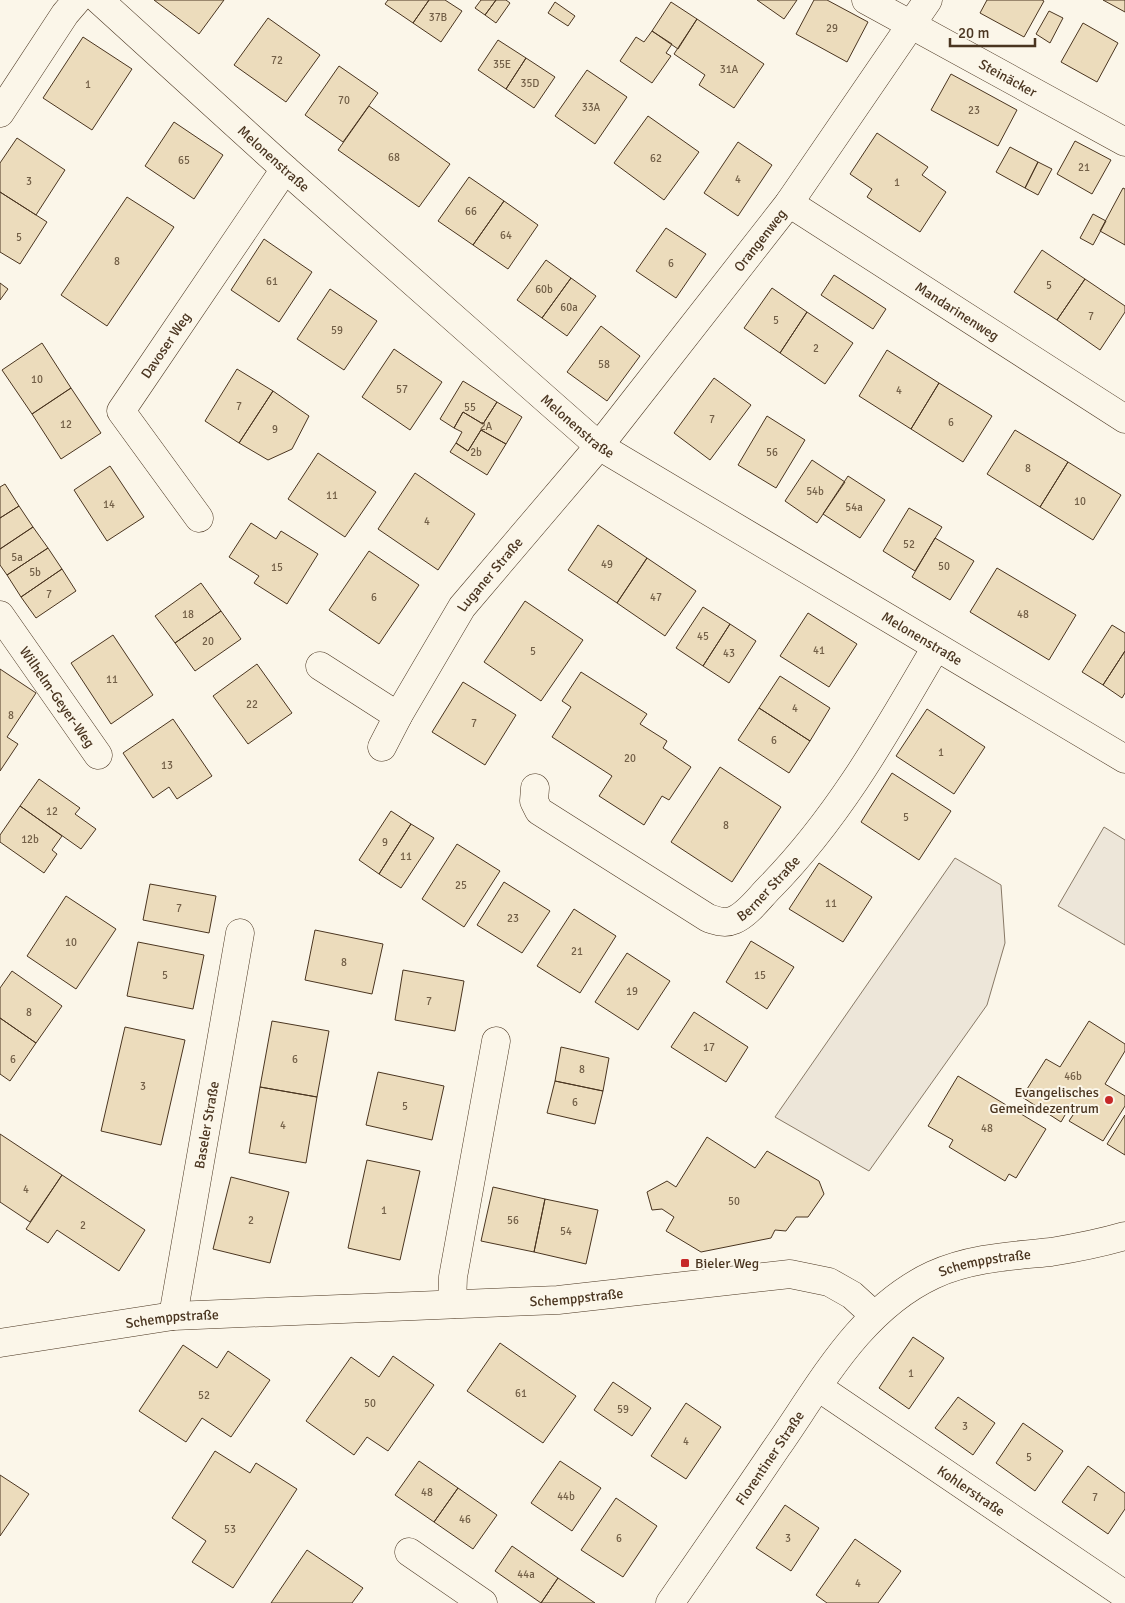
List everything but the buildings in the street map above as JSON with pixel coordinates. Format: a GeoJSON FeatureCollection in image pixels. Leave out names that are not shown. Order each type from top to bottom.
{"type":"FeatureCollection","features":[{"type":"Feature","properties":{"kind":"street"},"geometry":{"type":"LineString","coordinates":[[0,113],[65,14],[77,0]]}},
{"type":"Feature","properties":{"kind":"street","name":"Melonenstraße"},"geometry":{"type":"LineString","coordinates":[[99,0],[285,169],[599,446],[1125,759]]}},
{"type":"Feature","properties":{"kind":"street","name":"Steinäcker"},"geometry":{"type":"LineString","coordinates":[[866,0],[909,26],[1125,142]]}},
{"type":"Feature","properties":{"kind":"street","name":"Orangenweg"},"geometry":{"type":"LineString","coordinates":[[599,446],[789,203],[928,0]]}},
{"type":"Feature","properties":{"kind":"street","name":"Davoser Weg"},"geometry":{"type":"LineString","coordinates":[[199,518],[121,411],[285,169]]}},
{"type":"Feature","properties":{"kind":"street","name":"Mandarinenweg"},"geometry":{"type":"LineString","coordinates":[[789,203],[1125,419]]}},
{"type":"Feature","properties":{"kind":"street","name":"Luganer Straße"},"geometry":{"type":"LineString","coordinates":[[382,747],[462,607],[599,446]]}},
{"type":"Feature","properties":{"kind":"street","name":"Wilhelm-Geyer-Weg"},"geometry":{"type":"LineString","coordinates":[[0,614],[98,755]]}},
{"type":"Feature","properties":{"kind":"street","name":"Berner Straße"},"geometry":{"type":"LineString","coordinates":[[536,788],[534,801],[539,811],[708,918],[724,922],[733,921],[776,881],[824,826],[888,730],[936,646]]}},
{"type":"Feature","properties":{"kind":"street"},"geometry":{"type":"LineString","coordinates":[[320,666],[398,716]]}},
{"type":"Feature","properties":{"kind":"street","name":"Baseler Straße"},"geometry":{"type":"LineString","coordinates":[[173,1316],[240,933]]}},
{"type":"Feature","properties":{"kind":"street"},"geometry":{"type":"LineString","coordinates":[[452,1304],[454,1277],[496,1040]]}},
{"type":"Feature","properties":{"kind":"street","name":"Schemppstraße"},"geometry":{"type":"LineString","coordinates":[[0,1343],[173,1316],[558,1300],[790,1274],[829,1282],[852,1295],[874,1315],[904,1292],[932,1276],[959,1266],[988,1259],[1054,1251],[1125,1236]]}},
{"type":"Feature","properties":{"kind":"street","name":"Florentiner Straße"},"geometry":{"type":"LineString","coordinates":[[670,1603],[818,1387],[874,1315]]}},
{"type":"Feature","properties":{"kind":"street","name":"Kohlerstraße"},"geometry":{"type":"LineString","coordinates":[[818,1387],[1125,1595]]}},
{"type":"Feature","properties":{"kind":"street"},"geometry":{"type":"LineString","coordinates":[[409,1552],[483,1603]]}},
{"type":"Feature","properties":{"kind":"shaded area"},"geometry":{"type":"Polygon","coordinates":[[[1104,827],[1125,840],[1125,945],[1058,906],[1104,827]]]}},
{"type":"Feature","properties":{"kind":"shaded area"},"geometry":{"type":"Polygon","coordinates":[[[955,858],[1001,885],[1005,943],[987,1005],[869,1171],[775,1117],[955,858]]]}},
{"type":"Feature","properties":{"kind":"place","name":"Evangelisches Gemeindezentrum"},"geometry":{"type":"Point","coordinates":[1109,1100]}},
{"type":"Feature","properties":{"kind":"place","name":"Bieler Weg"},"geometry":{"type":"Point","coordinates":[685,1263]}}]}
